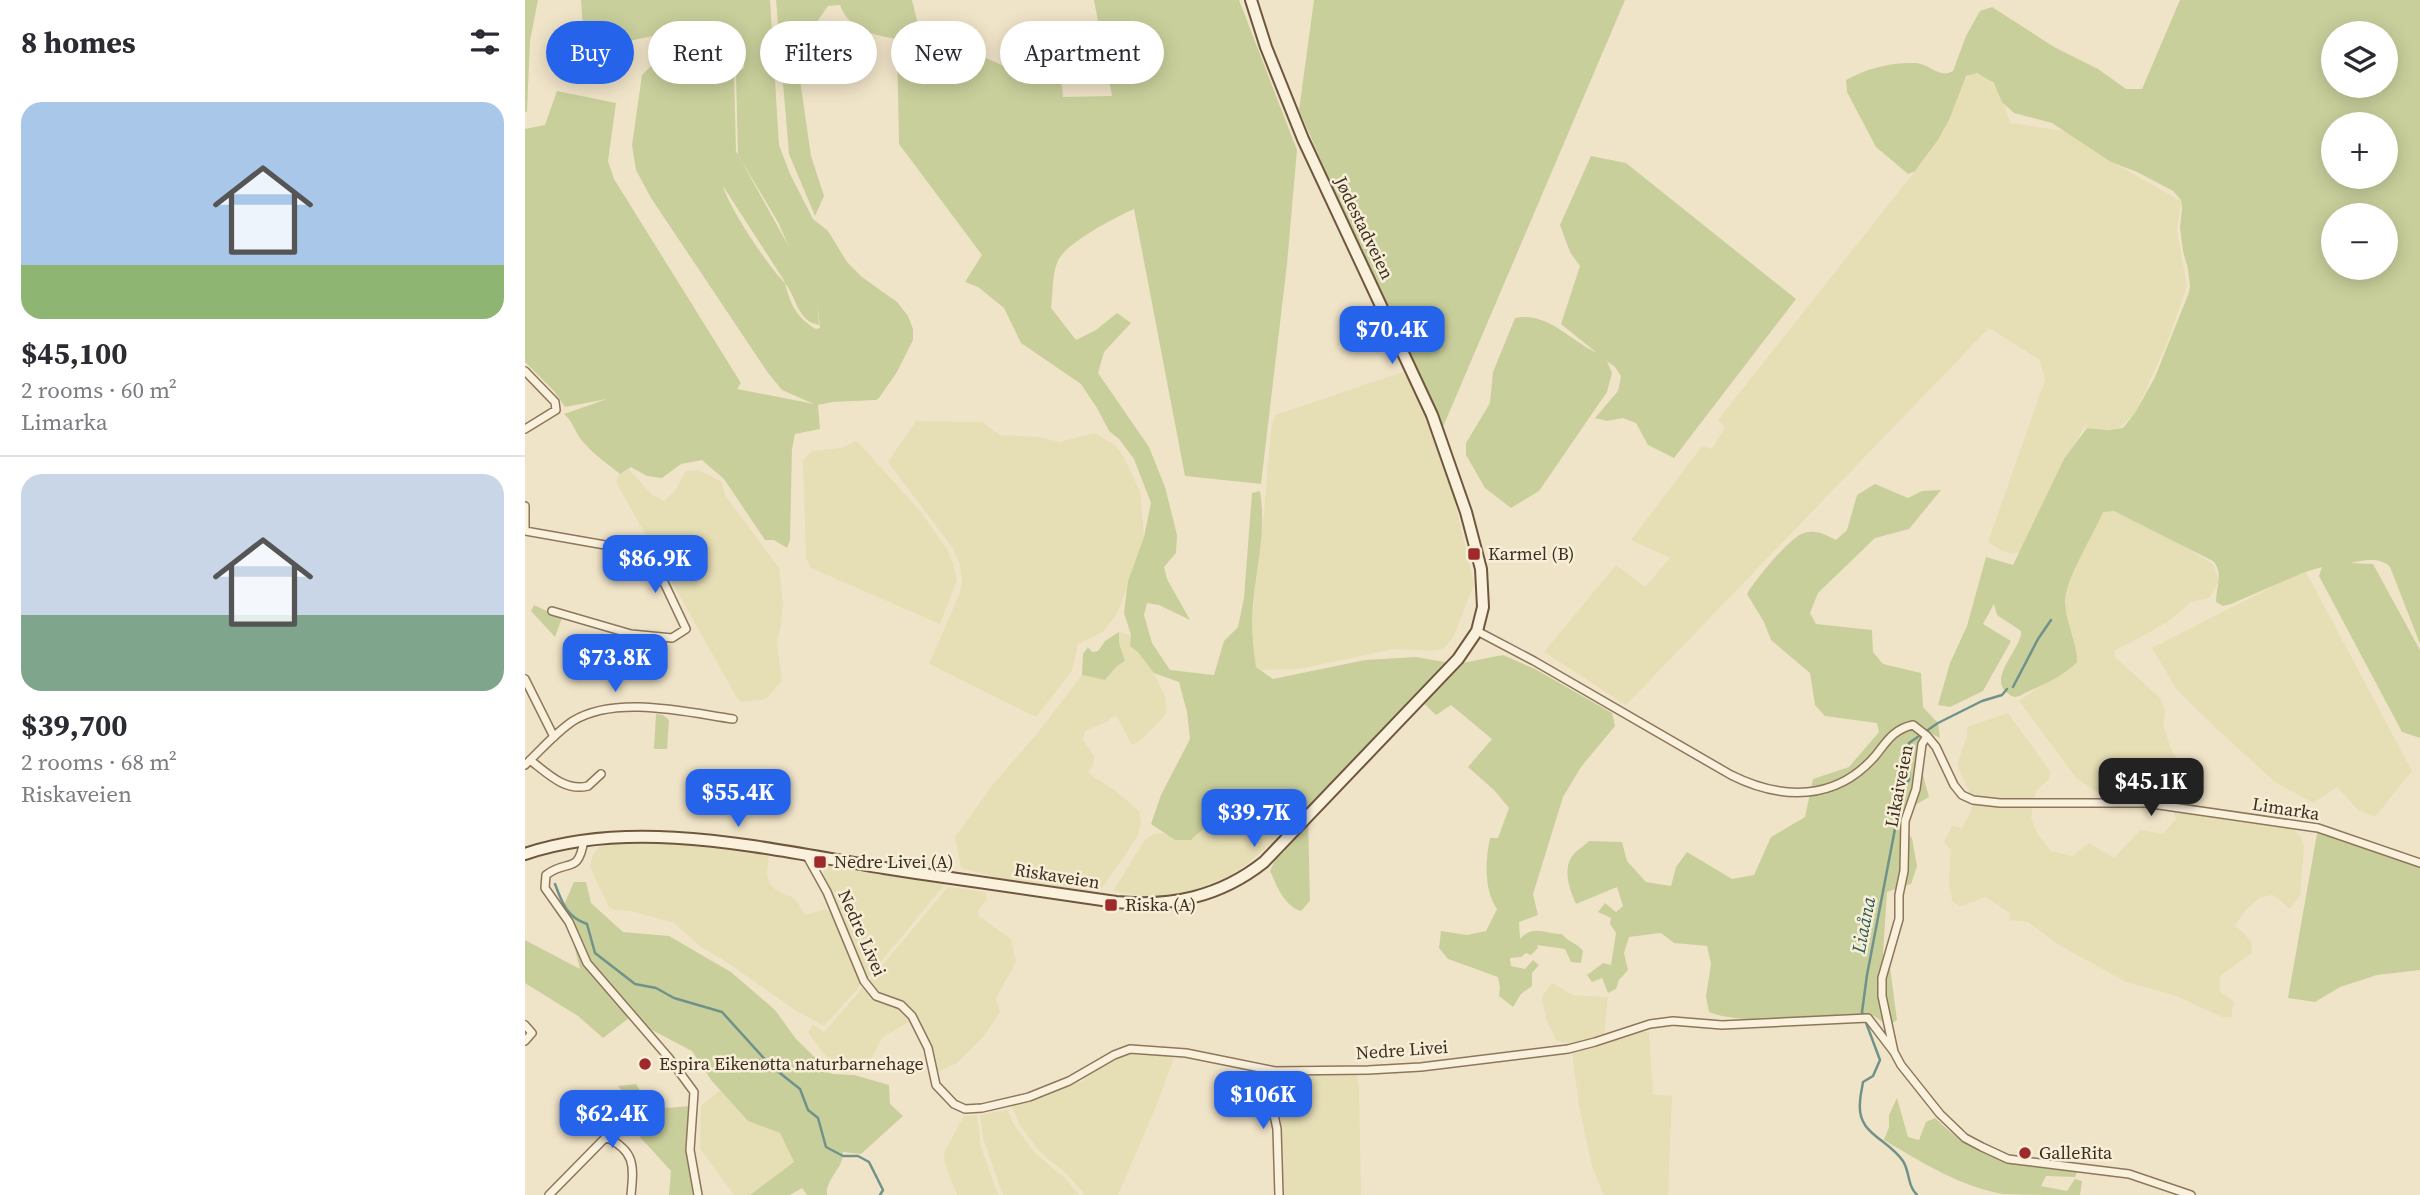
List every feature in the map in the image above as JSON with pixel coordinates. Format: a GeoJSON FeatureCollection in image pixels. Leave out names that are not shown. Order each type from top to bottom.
{"type":"FeatureCollection","features":[{"type":"Feature","properties":{"kind":"main road","name":"Jødestadveien"},"geometry":{"type":"LineString","coordinates":[[1251,0],[1266,47],[1303,139],[1427,404],[1452,466],[1481,569],[1483,607],[1477,631]]}},
{"type":"Feature","properties":{"kind":"main road","name":"Riskaveien"},"geometry":{"type":"LineString","coordinates":[[525,854],[553,845],[584,840],[672,837],[1116,902],[1163,904],[1204,896],[1235,882],[1274,853],[1451,667],[1477,631]]}},
{"type":"Feature","properties":{"kind":"street"},"geometry":{"type":"LineString","coordinates":[[525,371],[555,402],[555,410],[525,429]]}},
{"type":"Feature","properties":{"kind":"street"},"geometry":{"type":"LineString","coordinates":[[525,506],[525,530],[605,545],[650,564],[660,574],[686,629],[672,638],[631,634],[552,611]]}},
{"type":"Feature","properties":{"kind":"street","name":"Likaiveien"},"geometry":{"type":"LineString","coordinates":[[1477,631],[1731,775],[1765,790],[1804,794],[1819,790],[1842,781],[1861,769],[1898,730],[1913,725],[1927,736],[1922,744],[1916,789],[1905,821],[1899,919],[1882,978],[1882,996],[1894,1052],[1901,1065],[1940,1114],[1965,1138],[1982,1147],[2017,1160],[2129,1174],[2191,1195]]}},
{"type":"Feature","properties":{"kind":"street"},"geometry":{"type":"LineString","coordinates":[[525,679],[554,737]]}},
{"type":"Feature","properties":{"kind":"street"},"geometry":{"type":"LineString","coordinates":[[601,774],[588,786],[572,787],[528,762],[554,737],[585,715],[613,708],[673,711],[733,719]]}},
{"type":"Feature","properties":{"kind":"street","name":"Limarka"},"geometry":{"type":"LineString","coordinates":[[1927,736],[1936,747],[1954,785],[1962,795],[1973,800],[2000,803],[2145,803],[2318,828],[2420,863]]}},
{"type":"Feature","properties":{"kind":"street"},"geometry":{"type":"LineString","coordinates":[[584,840],[582,856],[577,863],[551,870],[546,875],[545,888],[569,922],[587,963],[669,1058],[694,1092],[690,1150],[698,1195]]}},
{"type":"Feature","properties":{"kind":"street","name":"Nedre Livei"},"geometry":{"type":"LineString","coordinates":[[807,856],[827,892],[864,981],[876,996],[901,1005],[912,1016],[928,1048],[936,1085],[962,1109],[982,1108],[1029,1097],[1069,1081],[1114,1055],[1130,1049],[1186,1053],[1275,1070],[1395,1069],[1549,1051],[1595,1042],[1650,1024],[1675,1021],[1722,1025],[1868,1018],[1894,1052]]}},
{"type":"Feature","properties":{"kind":"street"},"geometry":{"type":"LineString","coordinates":[[525,1025],[532,1033],[525,1041]]}},
{"type":"Feature","properties":{"kind":"street"},"geometry":{"type":"LineString","coordinates":[[1275,1070],[1271,1101],[1277,1129],[1279,1195]]}},
{"type":"Feature","properties":{"kind":"street"},"geometry":{"type":"LineString","coordinates":[[579,1103],[599,1122],[606,1137]]}},
{"type":"Feature","properties":{"kind":"street"},"geometry":{"type":"LineString","coordinates":[[549,1195],[606,1137]]}},
{"type":"Feature","properties":{"kind":"street"},"geometry":{"type":"LineString","coordinates":[[606,1137],[619,1143],[631,1158],[631,1195]]}},
{"type":"Feature","properties":{"kind":"shaded area"},"geometry":{"type":"Polygon","coordinates":[[[1973,73],[1984,76],[2000,90],[2010,123],[2070,132],[2112,162],[2181,201],[2177,231],[2187,286],[2167,343],[2135,414],[2119,428],[2102,430],[2084,427],[2020,552],[2012,554],[2002,551],[1988,542],[2045,380],[2040,360],[1989,328],[1626,705],[1544,652],[1616,565],[1645,587],[1670,558],[1631,540],[1702,446],[1712,449],[1725,427],[1718,420],[1930,152],[1944,131],[1951,99],[1964,79],[1973,73]]]}},
{"type":"Feature","properties":{"kind":"shaded area"},"geometry":{"type":"Polygon","coordinates":[[[1403,372],[1416,392],[1456,492],[1455,502],[1474,584],[1453,638],[1443,649],[1432,651],[1394,649],[1299,669],[1262,670],[1256,667],[1252,639],[1254,599],[1271,429],[1275,415],[1403,372]]]}},
{"type":"Feature","properties":{"kind":"shaded area"},"geometry":{"type":"Polygon","coordinates":[[[916,421],[982,422],[1000,435],[1039,437],[1060,442],[1094,433],[1115,445],[1140,491],[1144,537],[1116,615],[1103,632],[1078,644],[1072,671],[1036,717],[929,664],[960,593],[962,581],[960,564],[952,547],[888,462],[916,421]]]}},
{"type":"Feature","properties":{"kind":"shaded area"},"geometry":{"type":"Polygon","coordinates":[[[857,441],[920,511],[947,549],[957,580],[940,624],[811,568],[806,558],[803,460],[812,451],[841,448],[857,441]]]}},
{"type":"Feature","properties":{"kind":"shaded area"},"geometry":{"type":"Polygon","coordinates":[[[629,469],[651,494],[664,501],[675,491],[686,471],[698,470],[722,482],[725,495],[779,568],[783,602],[777,642],[782,681],[766,699],[741,702],[737,698],[616,482],[620,474],[629,469]]]}},
{"type":"Feature","properties":{"kind":"shaded area"},"geometry":{"type":"Polygon","coordinates":[[[2102,505],[2124,510],[2213,564],[2219,581],[2209,598],[2191,602],[2170,620],[2114,651],[2115,657],[2160,698],[2165,711],[2163,724],[2172,752],[2201,788],[2190,804],[2199,811],[2289,825],[2301,837],[2304,846],[2300,896],[2290,909],[2273,895],[2261,897],[2246,910],[2235,925],[2251,941],[2252,953],[2220,976],[2220,991],[2234,1002],[2231,1017],[2222,1017],[2176,996],[2124,981],[2059,945],[2028,922],[2009,920],[2010,913],[1985,897],[1960,907],[1952,901],[1949,880],[1951,850],[1944,842],[1952,826],[1962,828],[1971,812],[1973,800],[1957,765],[1967,736],[1967,727],[2008,713],[2050,771],[2049,779],[2036,791],[2031,817],[2037,833],[2051,851],[2072,856],[2089,843],[2114,858],[2140,830],[2163,834],[2176,819],[2172,803],[2157,795],[2102,795],[2077,779],[2019,701],[2070,665],[2060,605],[2079,554],[2102,505]]]}},
{"type":"Feature","properties":{"kind":"shaded area"},"geometry":{"type":"Polygon","coordinates":[[[2305,570],[2412,771],[2375,817],[2358,810],[2337,787],[2313,803],[2275,782],[2177,690],[2152,648],[2305,570]]]}},
{"type":"Feature","properties":{"kind":"shaded area"},"geometry":{"type":"Polygon","coordinates":[[[1119,632],[1131,635],[1130,646],[1154,673],[1165,696],[1167,710],[1164,717],[1141,740],[1132,745],[1116,715],[1085,731],[1083,740],[1094,756],[1093,766],[1088,772],[1139,811],[1141,823],[1138,835],[1128,851],[1099,892],[1003,879],[961,868],[955,837],[995,782],[1040,730],[1082,675],[1105,680],[1125,661],[1119,643],[1119,632]]]}},
{"type":"Feature","properties":{"kind":"shaded area"},"geometry":{"type":"Polygon","coordinates":[[[1257,796],[1265,800],[1279,824],[1271,843],[1246,865],[1227,877],[1187,893],[1140,896],[1113,891],[1145,840],[1154,834],[1164,833],[1176,840],[1191,840],[1232,803],[1257,796]]]}},
{"type":"Feature","properties":{"kind":"shaded area"},"geometry":{"type":"Polygon","coordinates":[[[611,842],[661,842],[769,855],[769,883],[776,890],[794,898],[806,915],[825,909],[830,912],[861,982],[857,990],[824,1026],[795,1010],[701,947],[674,923],[609,907],[590,867],[593,855],[599,847],[611,842]]]}},
{"type":"Feature","properties":{"kind":"shaded area"},"geometry":{"type":"Polygon","coordinates":[[[823,864],[947,882],[866,980],[824,880],[823,864]]]}},
{"type":"Feature","properties":{"kind":"shaded area"},"geometry":{"type":"Polygon","coordinates":[[[948,887],[985,892],[987,899],[978,911],[979,916],[1011,939],[1016,962],[996,998],[1000,1012],[983,1037],[957,1063],[936,1073],[930,1046],[917,1018],[909,1008],[878,994],[868,982],[948,887]]]}},
{"type":"Feature","properties":{"kind":"shaded area"},"geometry":{"type":"Polygon","coordinates":[[[1552,983],[1573,995],[1608,997],[1604,1035],[1570,1044],[1556,1040],[1546,1019],[1542,997],[1552,983]]]}},
{"type":"Feature","properties":{"kind":"shaded area"},"geometry":{"type":"Polygon","coordinates":[[[863,987],[874,1000],[905,1012],[910,1021],[882,1038],[869,1063],[861,1069],[853,1070],[836,1064],[824,1054],[808,1032],[813,1025],[824,1032],[863,987]]]}},
{"type":"Feature","properties":{"kind":"shaded area"},"geometry":{"type":"Polygon","coordinates":[[[1649,1032],[1653,1094],[1672,1096],[1668,1195],[1604,1195],[1592,1167],[1572,1053],[1649,1032]]]}},
{"type":"Feature","properties":{"kind":"shaded area"},"geometry":{"type":"Polygon","coordinates":[[[1159,1052],[1174,1058],[1155,1109],[1118,1195],[1085,1195],[1067,1174],[1040,1152],[1021,1127],[1011,1105],[1082,1082],[1087,1076],[1126,1054],[1159,1052]]]}},
{"type":"Feature","properties":{"kind":"shaded area"},"geometry":{"type":"Polygon","coordinates":[[[1357,1075],[1361,1195],[1284,1195],[1279,1112],[1300,1101],[1305,1090],[1306,1076],[1357,1075]]]}},
{"type":"Feature","properties":{"kind":"shaded area"},"geometry":{"type":"Polygon","coordinates":[[[720,1090],[748,1121],[780,1133],[794,1162],[750,1195],[734,1195],[700,1149],[701,1106],[720,1090]]]}},
{"type":"Feature","properties":{"kind":"shaded area"},"geometry":{"type":"Polygon","coordinates":[[[1007,1110],[1034,1152],[1066,1179],[1079,1195],[1003,1195],[983,1138],[980,1115],[1007,1110]]]}},
{"type":"Feature","properties":{"kind":"shaded area"},"geometry":{"type":"Polygon","coordinates":[[[977,1115],[981,1147],[998,1195],[957,1195],[945,1164],[944,1153],[964,1116],[977,1115]]]}},
{"type":"Feature","properties":{"kind":"green space"},"geometry":{"type":"Polygon","coordinates":[[[525,0],[538,0],[530,41],[527,112],[525,112],[525,0]]]}},
{"type":"Feature","properties":{"kind":"green space"},"geometry":{"type":"Polygon","coordinates":[[[581,0],[770,0],[771,21],[760,21],[760,84],[775,84],[779,145],[790,174],[813,219],[828,231],[847,262],[862,277],[897,302],[908,316],[913,329],[913,340],[897,372],[879,398],[818,405],[820,429],[795,434],[792,449],[790,540],[787,548],[774,540],[765,540],[724,479],[702,460],[681,464],[662,478],[647,476],[631,467],[620,474],[588,447],[564,414],[607,399],[565,407],[554,391],[525,362],[525,129],[545,125],[557,91],[616,103],[608,161],[614,179],[741,383],[737,389],[814,404],[782,390],[768,373],[651,198],[636,170],[632,145],[642,75],[648,69],[648,84],[734,84],[738,155],[736,84],[746,84],[746,21],[648,21],[648,37],[634,40],[634,21],[582,21],[581,0]],[[741,160],[789,247],[778,222],[741,160]],[[723,186],[741,222],[785,283],[723,186]],[[785,283],[789,298],[799,315],[809,325],[820,328],[817,301],[819,325],[806,319],[785,283]]]}},
{"type":"Feature","properties":{"kind":"green space"},"geometry":{"type":"Polygon","coordinates":[[[776,0],[912,0],[917,21],[891,21],[891,38],[877,34],[877,21],[850,21],[840,5],[828,6],[818,21],[778,21],[776,0]]]}},
{"type":"Feature","properties":{"kind":"green space"},"geometry":{"type":"Polygon","coordinates":[[[1094,0],[1239,0],[1297,150],[1287,264],[1261,484],[1185,476],[1134,209],[1091,232],[1069,248],[1057,263],[1053,279],[1051,308],[1076,340],[1096,330],[1117,313],[1131,323],[1104,352],[1098,373],[1149,447],[1165,487],[1177,535],[1176,553],[1164,567],[1167,579],[1190,620],[1159,605],[1147,603],[1144,615],[1152,643],[1170,670],[1214,675],[1224,641],[1238,627],[1244,598],[1252,493],[1260,491],[1262,530],[1253,604],[1253,640],[1256,667],[1273,679],[1365,660],[1416,657],[1457,664],[1503,655],[1535,669],[1612,713],[1615,726],[1581,767],[1563,797],[1533,894],[1538,915],[1519,922],[1520,939],[1535,931],[1562,934],[1583,951],[1581,963],[1571,962],[1565,949],[1537,945],[1538,948],[1531,955],[1526,953],[1521,957],[1510,958],[1511,966],[1525,969],[1533,960],[1539,965],[1532,973],[1532,986],[1521,994],[1513,1007],[1499,996],[1498,977],[1448,959],[1439,948],[1441,931],[1467,935],[1486,931],[1497,909],[1488,884],[1487,856],[1490,838],[1498,838],[1509,808],[1494,790],[1468,767],[1492,739],[1451,705],[1436,715],[1416,696],[1352,766],[1329,786],[1308,815],[1310,901],[1301,911],[1286,900],[1270,871],[1275,860],[1285,851],[1278,823],[1270,806],[1260,798],[1249,797],[1236,802],[1191,840],[1175,840],[1151,824],[1161,795],[1190,739],[1187,712],[1179,682],[1154,673],[1130,646],[1131,635],[1124,613],[1128,581],[1144,537],[1151,503],[1134,459],[1119,439],[1109,431],[1081,384],[1021,343],[1004,308],[978,287],[965,282],[982,255],[899,144],[898,84],[986,84],[986,58],[1000,64],[1000,84],[1060,84],[1063,97],[1112,96],[1110,84],[1164,84],[1164,21],[1098,21],[1094,0]]]}},
{"type":"Feature","properties":{"kind":"green space"},"geometry":{"type":"Polygon","coordinates":[[[1314,0],[1625,0],[1440,434],[1299,110],[1314,0]]]}},
{"type":"Feature","properties":{"kind":"green space"},"geometry":{"type":"Polygon","coordinates":[[[2180,0],[2420,0],[2420,644],[2390,567],[2376,560],[2350,563],[2373,564],[2420,650],[2420,738],[2402,732],[2319,576],[2322,567],[2223,606],[2216,602],[2219,575],[2213,561],[2114,511],[2103,512],[2074,571],[2066,594],[2066,611],[2077,662],[2046,683],[2017,697],[2010,695],[2003,689],[2001,681],[2021,631],[1997,615],[1994,604],[1983,624],[2011,641],[1983,691],[1950,707],[1938,705],[1950,663],[1967,626],[1986,557],[2013,565],[2064,459],[2087,428],[2123,428],[2135,413],[2155,377],[2190,287],[2180,228],[2181,200],[2173,191],[2111,162],[2052,123],[2014,113],[2002,102],[1994,83],[1977,73],[1966,76],[1938,140],[1915,171],[1908,174],[1876,147],[1847,92],[1846,80],[1871,69],[1898,64],[1916,63],[1943,73],[1953,71],[1966,36],[1980,11],[1992,7],[2054,47],[2098,69],[2126,89],[2142,89],[2180,0]]]}},
{"type":"Feature","properties":{"kind":"green space"},"geometry":{"type":"Polygon","coordinates":[[[783,84],[801,84],[811,156],[824,196],[815,216],[789,154],[783,84]]]}},
{"type":"Feature","properties":{"kind":"green space"},"geometry":{"type":"Polygon","coordinates":[[[1591,156],[1626,163],[1796,299],[1674,458],[1648,445],[1636,423],[1623,418],[1607,421],[1595,418],[1618,391],[1621,376],[1607,361],[1612,373],[1607,392],[1539,491],[1511,508],[1485,488],[1466,455],[1466,443],[1490,403],[1493,372],[1515,318],[1527,317],[1548,323],[1597,353],[1561,324],[1580,266],[1570,252],[1560,225],[1591,156]]]}},
{"type":"Feature","properties":{"kind":"green space"},"geometry":{"type":"Polygon","coordinates":[[[1875,484],[1908,498],[1922,491],[1941,490],[1909,529],[1875,538],[1818,593],[1810,613],[1816,624],[1872,630],[1873,652],[1883,664],[1921,673],[1923,707],[1938,723],[1940,738],[1922,729],[1921,763],[1929,797],[1898,815],[1900,827],[1912,838],[1917,866],[1911,884],[1887,892],[1883,954],[1890,967],[1897,1020],[1888,1026],[1874,1016],[1862,1015],[1741,1019],[1709,1012],[1706,997],[1711,964],[1707,946],[1674,943],[1661,933],[1629,937],[1624,953],[1628,970],[1619,980],[1616,989],[1608,993],[1602,978],[1592,982],[1587,975],[1603,963],[1611,965],[1616,933],[1610,924],[1611,918],[1598,912],[1605,903],[1616,912],[1623,906],[1617,887],[1576,904],[1567,875],[1574,854],[1589,841],[1622,842],[1627,861],[1646,882],[1671,886],[1676,867],[1687,852],[1732,879],[1754,875],[1771,837],[1805,817],[1813,779],[1849,767],[1879,732],[1877,723],[1825,716],[1815,705],[1810,673],[1771,640],[1764,622],[1747,594],[1773,560],[1798,536],[1813,532],[1836,540],[1847,530],[1857,495],[1875,484]]]}},
{"type":"Feature","properties":{"kind":"green space"},"geometry":{"type":"Polygon","coordinates":[[[534,605],[562,618],[555,637],[531,611],[534,605]]]}},
{"type":"Feature","properties":{"kind":"green space"},"geometry":{"type":"Polygon","coordinates":[[[1119,632],[1119,643],[1125,661],[1105,680],[1082,675],[1083,654],[1088,647],[1092,652],[1098,651],[1105,641],[1119,632]]]}},
{"type":"Feature","properties":{"kind":"green space"},"geometry":{"type":"Polygon","coordinates":[[[656,714],[669,720],[667,749],[654,749],[656,714]]]}},
{"type":"Feature","properties":{"kind":"green space"},"geometry":{"type":"Polygon","coordinates":[[[2318,828],[2420,863],[2420,970],[2377,975],[2340,987],[2315,1002],[2288,998],[2318,828]]]}},
{"type":"Feature","properties":{"kind":"green space"},"geometry":{"type":"Polygon","coordinates":[[[574,882],[586,882],[591,903],[623,932],[669,936],[731,972],[775,1010],[796,1039],[832,1074],[854,1075],[889,1085],[890,1104],[903,1116],[861,1154],[843,1152],[827,1195],[807,1195],[802,1188],[790,1195],[750,1195],[794,1162],[780,1133],[748,1121],[711,1080],[692,1051],[629,1018],[603,1038],[578,1016],[525,983],[525,940],[580,969],[572,938],[560,914],[574,882]]]}},
{"type":"Feature","properties":{"kind":"green space"},"geometry":{"type":"Polygon","coordinates":[[[636,1084],[648,1104],[668,1108],[690,1106],[687,1140],[693,1195],[669,1195],[671,1171],[640,1137],[644,1118],[618,1086],[636,1084]]]}},
{"type":"Feature","properties":{"kind":"green space"},"geometry":{"type":"Polygon","coordinates":[[[1897,1098],[1908,1137],[1919,1140],[1926,1122],[1935,1118],[1969,1145],[2001,1160],[2036,1167],[2078,1170],[2075,1177],[2046,1176],[2041,1186],[2067,1191],[2075,1179],[2082,1181],[2080,1195],[2003,1194],[1987,1191],[1927,1165],[1884,1140],[1889,1127],[1889,1115],[1897,1098]]]}},
{"type":"Feature","properties":{"kind":"waterway","name":"Liaåna"},"geometry":{"type":"LineString","coordinates":[[2013,687],[2051,620]]}},
{"type":"Feature","properties":{"kind":"waterway","name":"Liaåna"},"geometry":{"type":"LineString","coordinates":[[1917,1195],[1903,1161],[1868,1129],[1860,1113],[1863,1082],[1873,1076],[1880,1060],[1862,1012],[1867,975],[1903,787],[1909,780],[1909,743],[1938,723],[1982,701],[2002,695],[2007,689]]}},
{"type":"Feature","properties":{"kind":"waterway"},"geometry":{"type":"LineString","coordinates":[[555,884],[570,913],[587,924],[595,953],[635,984],[656,988],[674,998],[722,1012],[771,1066],[800,1089],[808,1110],[818,1118],[826,1147],[843,1156],[858,1156],[869,1162],[883,1190],[880,1195]]}},
{"type":"Feature","properties":{"kind":"place","name":"Karmel (B)"},"geometry":{"type":"Point","coordinates":[1474,554]}},
{"type":"Feature","properties":{"kind":"place","name":"Nedre Livei (A)"},"geometry":{"type":"Point","coordinates":[820,862]}},
{"type":"Feature","properties":{"kind":"place","name":"Riska (A)"},"geometry":{"type":"Point","coordinates":[1111,905]}},
{"type":"Feature","properties":{"kind":"place","name":"Espira Eikenøtta naturbarnehage"},"geometry":{"type":"Point","coordinates":[645,1064]}},
{"type":"Feature","properties":{"kind":"place","name":"GalleRita"},"geometry":{"type":"Point","coordinates":[2025,1153]}}]}
